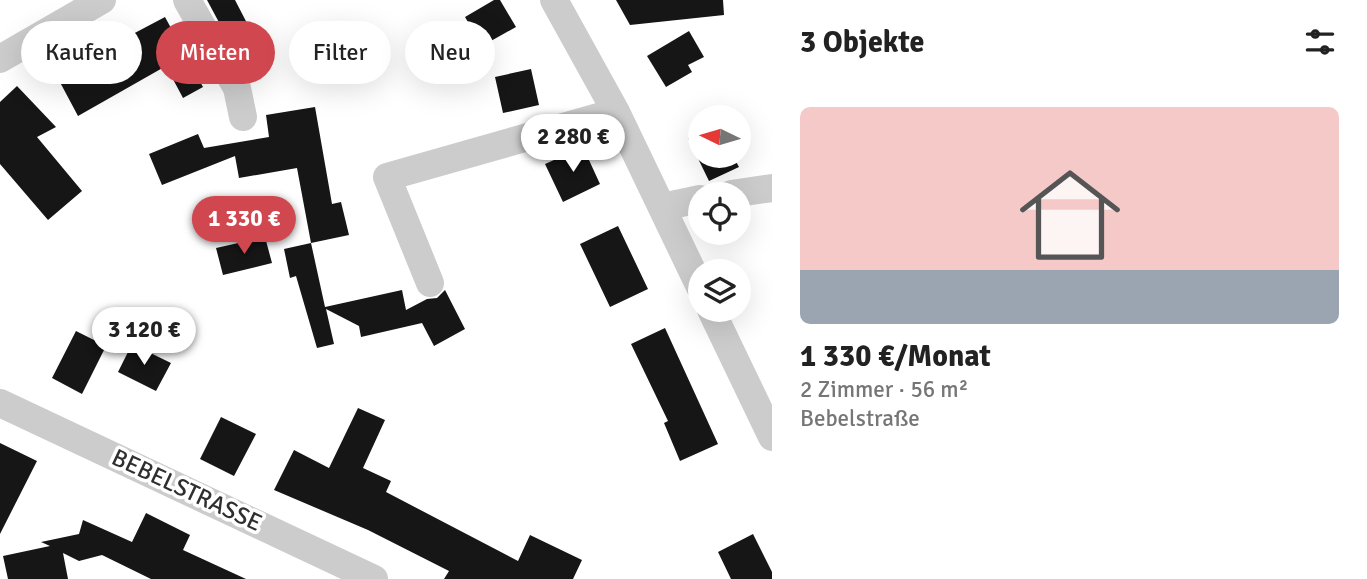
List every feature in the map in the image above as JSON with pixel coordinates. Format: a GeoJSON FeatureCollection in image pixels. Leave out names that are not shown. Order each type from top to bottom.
{"type":"FeatureCollection","features":[{"type":"Feature","properties":{"kind":"street"},"geometry":{"type":"LineString","coordinates":[[0,59],[102,0]]}},
{"type":"Feature","properties":{"kind":"street"},"geometry":{"type":"LineString","coordinates":[[187,0],[237,88],[243,117]]}},
{"type":"Feature","properties":{"kind":"street"},"geometry":{"type":"LineString","coordinates":[[554,0],[616,112],[688,262]]}},
{"type":"Feature","properties":{"kind":"street"},"geometry":{"type":"LineString","coordinates":[[429,283],[387,177],[616,112]]}},
{"type":"Feature","properties":{"kind":"street"},"geometry":{"type":"LineString","coordinates":[[751,191],[772,188]]}},
{"type":"Feature","properties":{"kind":"street"},"geometry":{"type":"LineString","coordinates":[[662,207],[688,202]]}},
{"type":"Feature","properties":{"kind":"street"},"geometry":{"type":"LineString","coordinates":[[717,322],[772,438]]}},
{"type":"Feature","properties":{"kind":"street","name":"BEBELSTRASSE"},"geometry":{"type":"LineString","coordinates":[[0,403],[328,568],[374,579]]}},
{"type":"Feature","properties":{"kind":"building"},"geometry":{"type":"Polygon","coordinates":[[[207,0],[235,0],[246,21],[218,21],[207,0]]]}},
{"type":"Feature","properties":{"kind":"building"},"geometry":{"type":"Polygon","coordinates":[[[494,0],[500,0],[516,27],[495,39],[495,21],[467,21],[465,17],[494,0]]]}},
{"type":"Feature","properties":{"kind":"building"},"geometry":{"type":"Polygon","coordinates":[[[616,0],[723,0],[724,15],[630,25],[616,0]]]}},
{"type":"Feature","properties":{"kind":"building"},"geometry":{"type":"Polygon","coordinates":[[[156,22],[156,72],[142,80],[142,29],[156,22]]]}},
{"type":"Feature","properties":{"kind":"building"},"geometry":{"type":"Polygon","coordinates":[[[689,31],[704,57],[688,65],[692,72],[666,87],[647,56],[689,31]]]}},
{"type":"Feature","properties":{"kind":"building"},"geometry":{"type":"Polygon","coordinates":[[[531,69],[539,105],[503,113],[495,77],[531,69]]]}},
{"type":"Feature","properties":{"kind":"building"},"geometry":{"type":"Polygon","coordinates":[[[61,84],[134,84],[78,116],[61,84]]]}},
{"type":"Feature","properties":{"kind":"building"},"geometry":{"type":"Polygon","coordinates":[[[176,84],[201,84],[203,87],[183,98],[176,84]]]}},
{"type":"Feature","properties":{"kind":"building"},"geometry":{"type":"Polygon","coordinates":[[[17,86],[56,127],[37,137],[82,191],[48,220],[0,164],[0,102],[17,86]]]}},
{"type":"Feature","properties":{"kind":"building"},"geometry":{"type":"Polygon","coordinates":[[[315,107],[332,204],[341,202],[349,235],[311,243],[297,168],[239,178],[235,156],[162,185],[149,154],[198,134],[204,148],[269,137],[266,115],[315,107]]]}},
{"type":"Feature","properties":{"kind":"building"},"geometry":{"type":"Polygon","coordinates":[[[583,147],[600,184],[563,202],[545,164],[583,147]]]}},
{"type":"Feature","properties":{"kind":"building"},"geometry":{"type":"Polygon","coordinates":[[[703,168],[737,168],[709,181],[703,168]]]}},
{"type":"Feature","properties":{"kind":"building"},"geometry":{"type":"Polygon","coordinates":[[[618,226],[648,289],[610,307],[580,244],[618,226]]]}},
{"type":"Feature","properties":{"kind":"building"},"geometry":{"type":"Polygon","coordinates":[[[265,237],[272,263],[223,275],[216,248],[265,237]]]}},
{"type":"Feature","properties":{"kind":"building"},"geometry":{"type":"Polygon","coordinates":[[[311,243],[325,307],[402,290],[406,310],[427,299],[437,298],[445,290],[465,329],[434,346],[422,323],[361,337],[359,326],[326,309],[334,344],[317,348],[296,276],[290,278],[284,249],[311,243]]]}},
{"type":"Feature","properties":{"kind":"building"},"geometry":{"type":"Polygon","coordinates":[[[665,328],[718,444],[680,461],[664,423],[668,421],[631,344],[665,328]]]}},
{"type":"Feature","properties":{"kind":"building"},"geometry":{"type":"Polygon","coordinates":[[[76,331],[106,346],[82,394],[52,378],[76,331]]]}},
{"type":"Feature","properties":{"kind":"building"},"geometry":{"type":"Polygon","coordinates":[[[132,344],[171,363],[156,391],[118,372],[132,344]]]}},
{"type":"Feature","properties":{"kind":"building"},"geometry":{"type":"Polygon","coordinates":[[[358,408],[385,420],[363,468],[391,481],[386,492],[518,561],[530,535],[582,560],[573,579],[444,579],[449,571],[368,530],[274,490],[294,450],[329,468],[358,408]]]}},
{"type":"Feature","properties":{"kind":"building"},"geometry":{"type":"Polygon","coordinates":[[[221,417],[256,434],[234,476],[200,459],[221,417]]]}},
{"type":"Feature","properties":{"kind":"building"},"geometry":{"type":"Polygon","coordinates":[[[0,443],[37,461],[0,534],[0,443]]]}},
{"type":"Feature","properties":{"kind":"building"},"geometry":{"type":"Polygon","coordinates":[[[146,513],[190,535],[183,550],[246,579],[151,579],[102,555],[79,561],[63,553],[68,579],[8,579],[3,556],[50,546],[41,542],[79,534],[83,520],[132,542],[146,513]]]}},
{"type":"Feature","properties":{"kind":"building"},"geometry":{"type":"Polygon","coordinates":[[[753,534],[772,572],[772,579],[731,579],[718,552],[753,534]]]}}]}
